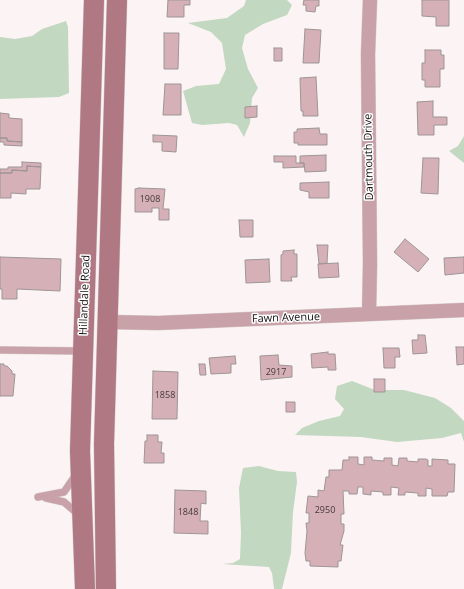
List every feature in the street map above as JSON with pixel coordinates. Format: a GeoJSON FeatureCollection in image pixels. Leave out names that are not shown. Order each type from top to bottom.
{"type":"FeatureCollection","features":[{"type":"Feature","properties":{"kind":"main road","name":"Hillandale Road"},"geometry":{"type":"LineString","coordinates":[[85,589],[80,451],[94,0]]}},
{"type":"Feature","properties":{"kind":"main road"},"geometry":{"type":"LineString","coordinates":[[106,589],[104,444],[109,322],[110,229],[117,0]]}},
{"type":"Feature","properties":{"kind":"main road"},"geometry":{"type":"LineString","coordinates":[[91,114],[98,115],[102,124],[102,179],[110,229]]}},
{"type":"Feature","properties":{"kind":"main road"},"geometry":{"type":"LineString","coordinates":[[87,232],[95,244],[99,261],[98,311],[100,317],[109,322]]}},
{"type":"Feature","properties":{"kind":"main road"},"geometry":{"type":"LineString","coordinates":[[85,322],[96,338],[94,383],[104,444]]}},
{"type":"Feature","properties":{"kind":"street","name":"Dartmouth Drive"},"geometry":{"type":"LineString","coordinates":[[368,314],[370,264],[368,62],[370,0]]}},
{"type":"Feature","properties":{"kind":"street","name":"Fawn Avenue"},"geometry":{"type":"LineString","coordinates":[[109,322],[131,324],[464,310]]}},
{"type":"Feature","properties":{"kind":"lane"},"geometry":{"type":"LineString","coordinates":[[0,350],[83,351]]}},
{"type":"Feature","properties":{"kind":"lane"},"geometry":{"type":"LineString","coordinates":[[80,451],[74,478],[70,486],[64,492],[38,497],[64,502],[78,514],[83,523]]}},
{"type":"Feature","properties":{"kind":"green space"},"geometry":{"type":"Polygon","coordinates":[[[246,0],[287,0],[292,5],[287,15],[263,24],[245,35],[242,48],[248,69],[258,88],[252,98],[250,123],[244,137],[237,125],[229,123],[202,125],[192,123],[183,91],[196,86],[219,84],[226,69],[222,43],[211,32],[188,23],[227,18],[244,6],[246,0]]]}},
{"type":"Feature","properties":{"kind":"green space"},"geometry":{"type":"Polygon","coordinates":[[[66,21],[68,27],[69,93],[59,97],[0,99],[0,37],[15,39],[32,36],[42,29],[66,21]]]}},
{"type":"Feature","properties":{"kind":"green space"},"geometry":{"type":"Polygon","coordinates":[[[464,136],[464,163],[449,151],[458,146],[464,136]]]}},
{"type":"Feature","properties":{"kind":"green space"},"geometry":{"type":"Polygon","coordinates":[[[352,381],[375,390],[404,390],[435,398],[451,408],[464,421],[464,442],[461,433],[442,438],[397,442],[361,437],[295,435],[302,428],[319,421],[340,416],[344,409],[335,399],[337,386],[352,381]]]}},
{"type":"Feature","properties":{"kind":"green space"},"geometry":{"type":"Polygon","coordinates":[[[259,466],[278,471],[296,472],[297,482],[293,512],[291,553],[282,589],[274,589],[272,573],[269,567],[222,564],[233,563],[240,559],[241,533],[239,488],[243,468],[259,466]]]}},
{"type":"Feature","properties":{"kind":"building"},"geometry":{"type":"Polygon","coordinates":[[[168,0],[190,0],[190,5],[184,5],[184,17],[167,17],[168,0]]]}},
{"type":"Feature","properties":{"kind":"building"},"geometry":{"type":"Polygon","coordinates":[[[304,0],[319,0],[319,6],[316,6],[315,12],[306,11],[306,5],[303,5],[304,0]]]}},
{"type":"Feature","properties":{"kind":"building"},"geometry":{"type":"Polygon","coordinates":[[[422,0],[449,0],[449,26],[436,26],[436,17],[422,16],[422,0]]]}},
{"type":"Feature","properties":{"kind":"building"},"geometry":{"type":"Polygon","coordinates":[[[305,29],[321,30],[319,63],[303,63],[305,29]]]}},
{"type":"Feature","properties":{"kind":"building"},"geometry":{"type":"Polygon","coordinates":[[[164,33],[179,33],[178,69],[164,69],[164,33]]]}},
{"type":"Feature","properties":{"kind":"building"},"geometry":{"type":"Polygon","coordinates":[[[274,48],[282,48],[282,61],[274,61],[274,48]]]}},
{"type":"Feature","properties":{"kind":"building"},"geometry":{"type":"Polygon","coordinates":[[[425,50],[441,50],[441,55],[444,55],[444,69],[440,69],[440,87],[425,87],[425,80],[422,80],[422,63],[425,63],[425,50]]]}},
{"type":"Feature","properties":{"kind":"building"},"geometry":{"type":"Polygon","coordinates":[[[316,77],[318,116],[303,116],[303,111],[301,111],[300,78],[316,77]]]}},
{"type":"Feature","properties":{"kind":"building"},"geometry":{"type":"Polygon","coordinates":[[[165,84],[181,84],[181,115],[163,115],[165,84]]]}},
{"type":"Feature","properties":{"kind":"building"},"geometry":{"type":"Polygon","coordinates":[[[433,101],[433,117],[447,117],[447,125],[434,125],[434,135],[418,135],[417,102],[433,101]]]}},
{"type":"Feature","properties":{"kind":"building"},"geometry":{"type":"Polygon","coordinates":[[[257,106],[257,117],[245,118],[245,107],[257,106]]]}},
{"type":"Feature","properties":{"kind":"building"},"geometry":{"type":"Polygon","coordinates":[[[0,113],[9,114],[9,118],[22,119],[22,142],[7,141],[7,138],[0,138],[0,113]]]}},
{"type":"Feature","properties":{"kind":"building"},"geometry":{"type":"Polygon","coordinates":[[[319,128],[320,134],[327,134],[327,145],[298,145],[298,143],[294,143],[294,132],[297,132],[297,129],[319,128]]]}},
{"type":"Feature","properties":{"kind":"building"},"geometry":{"type":"Polygon","coordinates":[[[153,135],[177,136],[176,152],[162,151],[162,142],[153,142],[153,135]]]}},
{"type":"Feature","properties":{"kind":"building"},"geometry":{"type":"Polygon","coordinates":[[[0,138],[7,138],[7,141],[22,142],[22,146],[4,145],[4,142],[0,142],[0,138]]]}},
{"type":"Feature","properties":{"kind":"building"},"geometry":{"type":"Polygon","coordinates":[[[326,155],[326,171],[305,172],[304,163],[300,163],[300,156],[326,155]]]}},
{"type":"Feature","properties":{"kind":"building"},"geometry":{"type":"Polygon","coordinates":[[[274,156],[296,156],[296,163],[304,163],[304,167],[283,168],[283,162],[274,162],[274,156]]]}},
{"type":"Feature","properties":{"kind":"building"},"geometry":{"type":"Polygon","coordinates":[[[423,158],[439,158],[438,194],[421,193],[423,158]]]}},
{"type":"Feature","properties":{"kind":"building"},"geometry":{"type":"Polygon","coordinates":[[[22,162],[41,163],[41,167],[27,166],[27,171],[12,170],[12,173],[0,173],[0,169],[8,169],[8,167],[22,167],[22,162]]]}},
{"type":"Feature","properties":{"kind":"building"},"geometry":{"type":"Polygon","coordinates":[[[27,166],[41,167],[40,189],[26,189],[26,194],[11,193],[11,198],[0,198],[0,173],[12,173],[12,170],[27,171],[27,166]]]}},
{"type":"Feature","properties":{"kind":"building"},"geometry":{"type":"Polygon","coordinates":[[[329,182],[329,198],[309,198],[309,192],[300,190],[300,183],[329,182]]]}},
{"type":"Feature","properties":{"kind":"building"},"geometry":{"type":"Polygon","coordinates":[[[135,189],[165,189],[163,209],[169,209],[169,220],[159,220],[159,208],[152,208],[152,212],[135,212],[135,189]]]}},
{"type":"Feature","properties":{"kind":"building"},"geometry":{"type":"Polygon","coordinates":[[[239,220],[253,220],[253,237],[240,237],[239,220]]]}},
{"type":"Feature","properties":{"kind":"building"},"geometry":{"type":"Polygon","coordinates":[[[405,239],[429,259],[418,272],[394,252],[405,239]]]}},
{"type":"Feature","properties":{"kind":"building"},"geometry":{"type":"Polygon","coordinates":[[[317,245],[328,245],[327,263],[319,264],[317,245]]]}},
{"type":"Feature","properties":{"kind":"building"},"geometry":{"type":"Polygon","coordinates":[[[294,250],[294,254],[297,254],[297,277],[291,277],[292,281],[281,281],[281,255],[283,254],[283,251],[294,250]]]}},
{"type":"Feature","properties":{"kind":"building"},"geometry":{"type":"Polygon","coordinates":[[[0,257],[61,259],[60,291],[17,289],[17,299],[2,299],[2,289],[0,289],[0,257]]]}},
{"type":"Feature","properties":{"kind":"building"},"geometry":{"type":"Polygon","coordinates":[[[464,257],[464,273],[445,275],[444,258],[464,257]]]}},
{"type":"Feature","properties":{"kind":"building"},"geometry":{"type":"Polygon","coordinates":[[[269,259],[270,282],[246,283],[245,260],[269,259]]]}},
{"type":"Feature","properties":{"kind":"building"},"geometry":{"type":"Polygon","coordinates":[[[338,263],[339,277],[319,278],[318,264],[338,263]]]}},
{"type":"Feature","properties":{"kind":"building"},"geometry":{"type":"Polygon","coordinates":[[[418,335],[425,335],[427,353],[413,354],[412,340],[418,340],[418,335]]]}},
{"type":"Feature","properties":{"kind":"building"},"geometry":{"type":"Polygon","coordinates":[[[456,347],[464,347],[464,364],[457,365],[456,347]]]}},
{"type":"Feature","properties":{"kind":"building"},"geometry":{"type":"Polygon","coordinates":[[[383,348],[399,348],[400,357],[395,357],[395,368],[384,368],[383,348]]]}},
{"type":"Feature","properties":{"kind":"building"},"geometry":{"type":"Polygon","coordinates":[[[328,352],[328,354],[335,354],[336,370],[328,370],[328,367],[312,368],[311,354],[328,352]]]}},
{"type":"Feature","properties":{"kind":"building"},"geometry":{"type":"Polygon","coordinates":[[[278,355],[279,365],[292,366],[292,377],[261,380],[260,356],[278,355]]]}},
{"type":"Feature","properties":{"kind":"building"},"geometry":{"type":"Polygon","coordinates":[[[235,356],[236,364],[231,364],[231,373],[211,374],[209,358],[235,356]]]}},
{"type":"Feature","properties":{"kind":"building"},"geometry":{"type":"Polygon","coordinates":[[[0,364],[7,366],[12,371],[12,374],[15,374],[13,396],[0,396],[0,364]]]}},
{"type":"Feature","properties":{"kind":"building"},"geometry":{"type":"Polygon","coordinates":[[[199,364],[205,364],[206,375],[200,375],[199,364]]]}},
{"type":"Feature","properties":{"kind":"building"},"geometry":{"type":"Polygon","coordinates":[[[153,371],[178,372],[177,419],[152,419],[153,371]]]}},
{"type":"Feature","properties":{"kind":"building"},"geometry":{"type":"Polygon","coordinates":[[[374,379],[385,379],[385,392],[374,392],[374,379]]]}},
{"type":"Feature","properties":{"kind":"building"},"geometry":{"type":"Polygon","coordinates":[[[286,402],[295,402],[295,412],[286,412],[286,402]]]}},
{"type":"Feature","properties":{"kind":"building"},"geometry":{"type":"Polygon","coordinates":[[[147,435],[158,435],[158,442],[162,442],[161,453],[164,453],[164,463],[144,463],[145,441],[147,441],[147,435]]]}},
{"type":"Feature","properties":{"kind":"building"},"geometry":{"type":"Polygon","coordinates":[[[349,457],[358,457],[358,464],[364,465],[364,457],[372,457],[372,460],[384,461],[384,458],[392,458],[392,465],[398,466],[399,458],[407,458],[407,461],[418,462],[418,459],[426,459],[428,460],[428,466],[432,466],[432,459],[448,460],[448,464],[455,464],[454,492],[448,492],[447,496],[432,496],[432,489],[426,488],[426,496],[418,496],[418,493],[405,492],[405,495],[398,495],[399,488],[391,487],[391,495],[383,495],[383,492],[371,491],[371,495],[363,494],[363,487],[358,487],[357,494],[349,494],[349,491],[343,491],[344,514],[341,514],[341,524],[344,524],[344,531],[340,545],[343,545],[341,561],[338,561],[338,567],[310,566],[310,561],[306,561],[305,553],[307,531],[306,523],[309,523],[309,513],[306,513],[308,496],[318,497],[318,490],[324,491],[326,477],[329,477],[329,470],[342,470],[343,460],[349,460],[349,457]]]}},
{"type":"Feature","properties":{"kind":"building"},"geometry":{"type":"Polygon","coordinates":[[[175,490],[206,491],[206,504],[201,503],[200,521],[208,521],[208,534],[174,533],[175,490]]]}}]}
